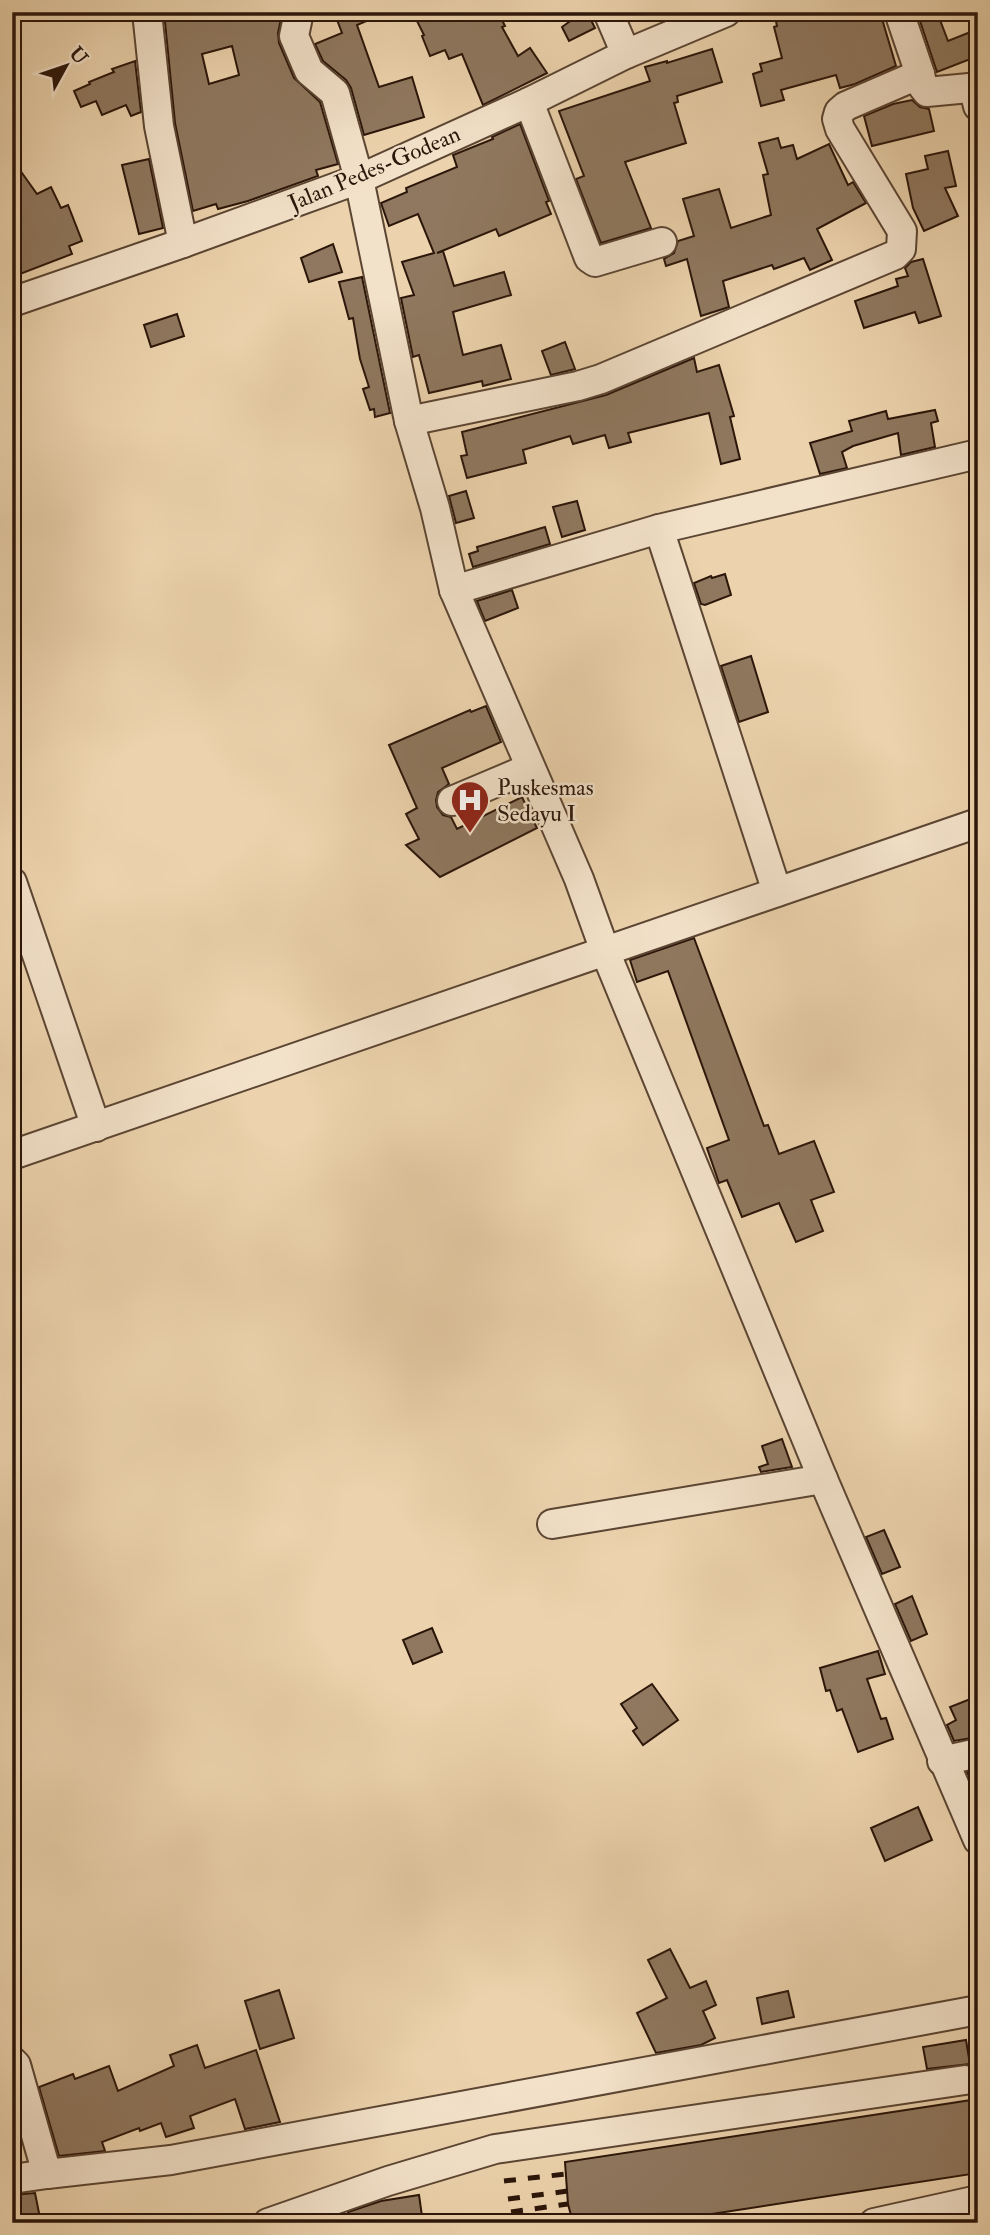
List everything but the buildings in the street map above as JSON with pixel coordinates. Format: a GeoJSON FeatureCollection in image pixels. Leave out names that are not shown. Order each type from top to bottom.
{"type":"FeatureCollection","features":[{"type":"Feature","properties":{"kind":"street"},"geometry":{"type":"LineString","coordinates":[[147,12],[159,125],[183,243]]}},
{"type":"Feature","properties":{"kind":"street"},"geometry":{"type":"LineString","coordinates":[[299,12],[294,36],[309,71],[335,93],[359,179],[409,421],[435,508],[454,590],[579,879],[605,951],[823,1479],[978,1840]]}},
{"type":"Feature","properties":{"kind":"street"},"geometry":{"type":"LineString","coordinates":[[608,12],[626,54]]}},
{"type":"Feature","properties":{"kind":"street","name":"Jalan Pedes-Godean"},"geometry":{"type":"LineString","coordinates":[[12,302],[359,179],[529,102],[626,54],[726,12]]}},
{"type":"Feature","properties":{"kind":"street"},"geometry":{"type":"LineString","coordinates":[[899,12],[923,87],[928,92],[969,88],[975,94],[978,106]]}},
{"type":"Feature","properties":{"kind":"street"},"geometry":{"type":"LineString","coordinates":[[409,421],[601,379],[895,255],[901,249],[902,231],[840,129],[838,112],[920,74]]}},
{"type":"Feature","properties":{"kind":"street"},"geometry":{"type":"LineString","coordinates":[[529,102],[589,258],[595,262],[662,242]]}},
{"type":"Feature","properties":{"kind":"street"},"geometry":{"type":"LineString","coordinates":[[454,590],[659,529],[978,454]]}},
{"type":"Feature","properties":{"kind":"street"},"geometry":{"type":"LineString","coordinates":[[659,529],[777,892]]}},
{"type":"Feature","properties":{"kind":"street"},"geometry":{"type":"LineString","coordinates":[[452,801],[530,768]]}},
{"type":"Feature","properties":{"kind":"street"},"geometry":{"type":"LineString","coordinates":[[12,1156],[978,823]]}},
{"type":"Feature","properties":{"kind":"street"},"geometry":{"type":"LineString","coordinates":[[12,882],[96,1126]]}},
{"type":"Feature","properties":{"kind":"street"},"geometry":{"type":"LineString","coordinates":[[552,1524],[823,1479]]}},
{"type":"Feature","properties":{"kind":"street"},"geometry":{"type":"LineString","coordinates":[[942,1760],[978,1753]]}},
{"type":"Feature","properties":{"kind":"street"},"geometry":{"type":"LineString","coordinates":[[12,2179],[171,2160],[978,2010]]}},
{"type":"Feature","properties":{"kind":"street"},"geometry":{"type":"LineString","coordinates":[[12,2061],[16,2065],[47,2174]]}},
{"type":"Feature","properties":{"kind":"street"},"geometry":{"type":"LineString","coordinates":[[268,2223],[388,2181],[495,2149],[965,2080]]}},
{"type":"Feature","properties":{"kind":"street"},"geometry":{"type":"LineString","coordinates":[[874,2223],[937,2216],[978,2200]]}},
{"type":"Feature","properties":{"kind":"railway"},"geometry":{"type":"LineString","coordinates":[[504,2181],[566,2174]]}},
{"type":"Feature","properties":{"kind":"railway"},"geometry":{"type":"LineString","coordinates":[[508,2199],[568,2191]]}},
{"type":"Feature","properties":{"kind":"railway"},"geometry":{"type":"LineString","coordinates":[[511,2212],[568,2204]]}},
{"type":"Feature","properties":{"kind":"place","name":"Puskesmas Sedayu I"},"geometry":{"type":"Point","coordinates":[470,834]}}]}
